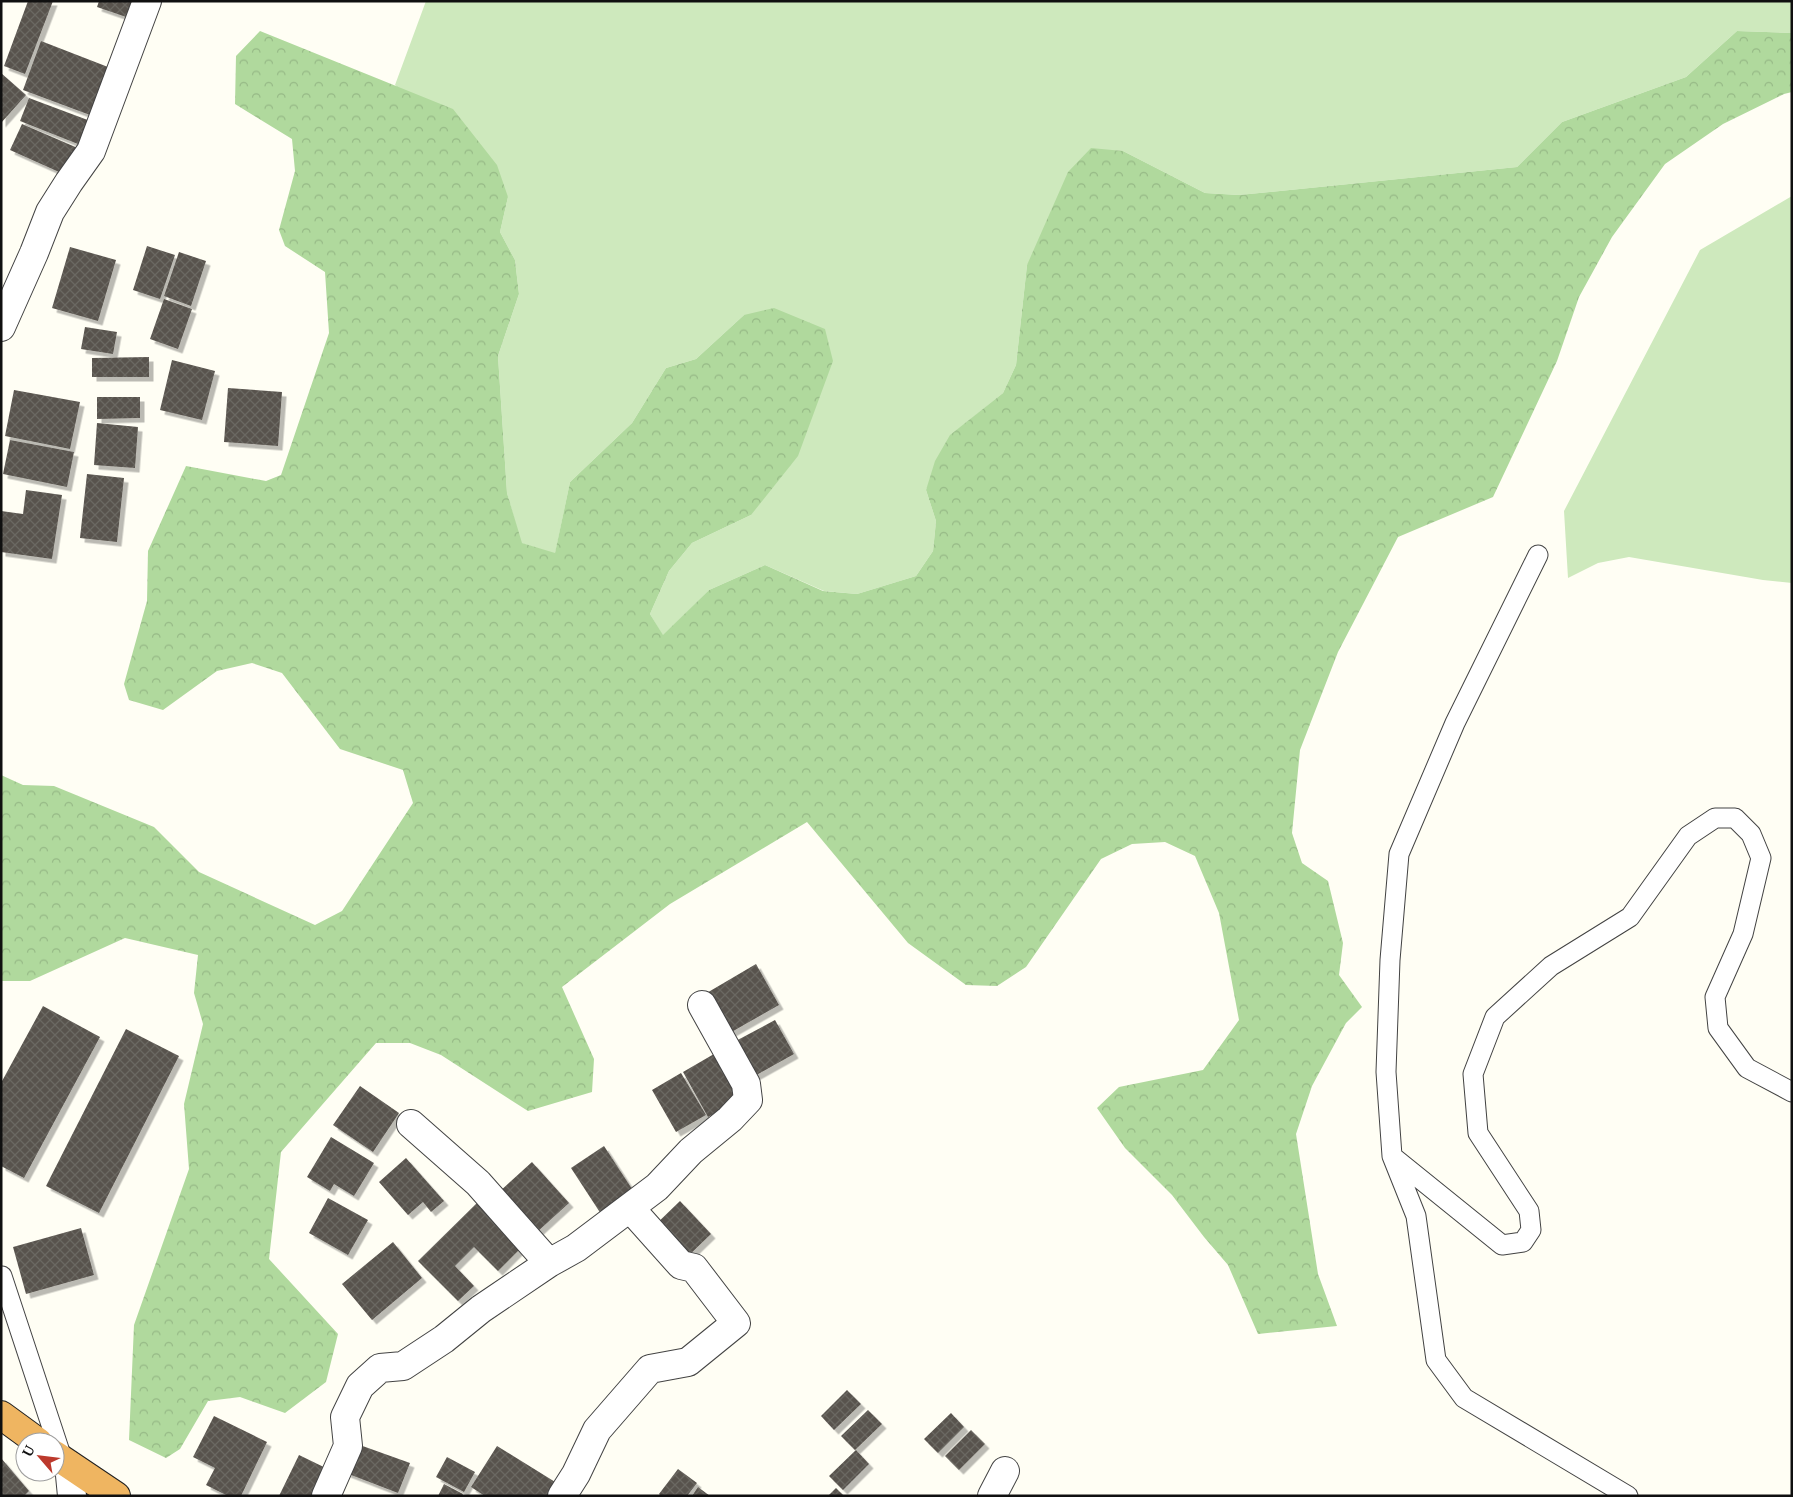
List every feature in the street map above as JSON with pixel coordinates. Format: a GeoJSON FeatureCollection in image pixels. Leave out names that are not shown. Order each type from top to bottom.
{"type":"FeatureCollection","features":[{"type":"Feature","properties":{"kind":"highway"},"geometry":{"type":"LineString","coordinates":[[1,1414],[25,1432]]}},
{"type":"Feature","properties":{"kind":"highway"},"geometry":{"type":"LineString","coordinates":[[65,1462],[116,1496]]}},
{"type":"Feature","properties":{"kind":"street"},"geometry":{"type":"LineString","coordinates":[[1,327],[50,212],[91,151],[147,1]]}},
{"type":"Feature","properties":{"kind":"street"},"geometry":{"type":"LineString","coordinates":[[326,1496],[348,1446],[345,1418],[360,1386],[380,1368],[403,1366],[411,1361],[444,1339],[481,1309],[549,1263],[576,1248],[657,1187],[691,1151],[730,1119],[748,1100],[746,1084],[702,1005]]}},
{"type":"Feature","properties":{"kind":"street"},"geometry":{"type":"LineString","coordinates":[[411,1124],[478,1183],[549,1263]]}},
{"type":"Feature","properties":{"kind":"street"},"geometry":{"type":"LineString","coordinates":[[562,1496],[576,1474],[597,1430],[650,1369],[688,1362],[736,1323],[694,1268],[681,1265],[630,1208]]}},
{"type":"Feature","properties":{"kind":"street"},"geometry":{"type":"LineString","coordinates":[[65,1471],[72,1496]]}},
{"type":"Feature","properties":{"kind":"street"},"geometry":{"type":"LineString","coordinates":[[992,1496],[1005,1471]]}},
{"type":"Feature","properties":{"kind":"lane"},"geometry":{"type":"LineString","coordinates":[[1538,555],[1455,723],[1399,854],[1390,960],[1386,1072],[1392,1156],[1416,1216],[1436,1360],[1464,1398],[1628,1496]]}},
{"type":"Feature","properties":{"kind":"lane"},"geometry":{"type":"LineString","coordinates":[[1392,1156],[1502,1245],[1523,1242],[1531,1230],[1529,1211],[1478,1133],[1473,1074],[1496,1017],[1552,966],[1630,917],[1688,836],[1715,818],[1735,818],[1752,834],[1761,858],[1743,934],[1715,997],[1718,1028],[1747,1068],[1792,1092]]}},
{"type":"Feature","properties":{"kind":"lane"},"geometry":{"type":"LineString","coordinates":[[2,1276],[53,1432]]}},
{"type":"Feature","properties":{"kind":"green space"},"geometry":{"type":"Polygon","coordinates":[[[426,1],[1792,1],[1792,33],[1737,31],[1686,77],[1562,122],[1517,167],[1239,195],[1205,193],[1123,151],[1027,265],[1016,365],[1003,393],[951,435],[926,490],[936,521],[933,551],[916,576],[857,594],[824,591],[765,565],[709,590],[663,636],[650,614],[669,571],[692,543],[751,515],[744,315],[696,359],[666,368],[632,423],[570,482],[555,554],[521,543],[507,493],[498,356],[519,294],[515,260],[500,232],[508,197],[395,85],[426,1]]]}},
{"type":"Feature","properties":{"kind":"green space"},"geometry":{"type":"Polygon","coordinates":[[[260,31],[453,109],[497,165],[508,197],[500,232],[515,260],[519,294],[498,356],[507,493],[522,543],[555,553],[570,482],[632,423],[666,368],[696,359],[744,315],[774,308],[825,329],[833,361],[798,456],[751,515],[692,543],[669,571],[650,614],[663,635],[709,590],[765,565],[823,591],[857,594],[916,576],[933,551],[936,521],[926,490],[935,461],[950,435],[1003,393],[1016,365],[1027,265],[1068,172],[1091,148],[1123,151],[1205,193],[1239,195],[1517,167],[1562,122],[1686,77],[1737,31],[1792,33],[1792,92],[1784,94],[1723,124],[1665,164],[1612,237],[1579,297],[1557,361],[1493,497],[1398,537],[1338,652],[1300,750],[1292,833],[1302,863],[1328,881],[1343,943],[1339,975],[1362,1007],[1346,1023],[1312,1086],[1296,1134],[1318,1274],[1337,1326],[1258,1334],[1228,1265],[1172,1195],[1125,1148],[1097,1108],[1119,1087],[1203,1070],[1239,1020],[1219,913],[1195,856],[1165,842],[1132,844],[1101,859],[1026,967],[997,986],[966,985],[908,943],[807,822],[670,904],[562,987],[594,1059],[592,1092],[528,1111],[441,1055],[410,1043],[376,1043],[281,1152],[269,1259],[338,1334],[326,1382],[285,1413],[240,1397],[208,1401],[180,1449],[166,1458],[129,1440],[134,1325],[189,1169],[184,1104],[203,1024],[194,993],[198,955],[125,938],[30,981],[1,981],[1,775],[23,785],[54,786],[154,827],[199,872],[315,925],[342,911],[413,803],[403,770],[340,749],[282,673],[252,663],[217,671],[163,710],[129,700],[124,684],[147,601],[148,551],[186,466],[266,481],[281,475],[329,333],[325,272],[285,246],[279,230],[295,171],[292,139],[235,104],[236,56],[260,31]]]}},
{"type":"Feature","properties":{"kind":"green space"},"geometry":{"type":"Polygon","coordinates":[[[1792,196],[1792,583],[1763,580],[1629,557],[1598,563],[1568,578],[1564,511],[1700,250],[1792,196]]]}},
{"type":"Feature","properties":{"kind":"building"},"geometry":{"type":"Polygon","coordinates":[[[28,1],[53,1],[25,74],[4,66],[28,1]]]}},
{"type":"Feature","properties":{"kind":"building"},"geometry":{"type":"Polygon","coordinates":[[[99,1],[138,1],[132,19],[97,7],[99,1]]]}},
{"type":"Feature","properties":{"kind":"building"},"geometry":{"type":"Polygon","coordinates":[[[41,41],[108,67],[90,115],[23,90],[41,41]]]}},
{"type":"Feature","properties":{"kind":"building"},"geometry":{"type":"Polygon","coordinates":[[[1,73],[26,95],[1,123],[1,73]]]}},
{"type":"Feature","properties":{"kind":"building"},"geometry":{"type":"Polygon","coordinates":[[[29,98],[93,122],[83,146],[20,121],[29,98]]]}},
{"type":"Feature","properties":{"kind":"building"},"geometry":{"type":"Polygon","coordinates":[[[22,124],[80,149],[68,176],[10,150],[22,124]]]}},
{"type":"Feature","properties":{"kind":"building"},"geometry":{"type":"Polygon","coordinates":[[[147,246],[175,255],[160,299],[133,290],[147,246]]]}},
{"type":"Feature","properties":{"kind":"building"},"geometry":{"type":"Polygon","coordinates":[[[70,247],[116,260],[98,321],[52,308],[70,247]]]}},
{"type":"Feature","properties":{"kind":"building"},"geometry":{"type":"Polygon","coordinates":[[[179,252],[206,261],[191,306],[164,296],[179,252]]]}},
{"type":"Feature","properties":{"kind":"building"},"geometry":{"type":"Polygon","coordinates":[[[164,299],[192,309],[178,349],[150,339],[164,299]]]}},
{"type":"Feature","properties":{"kind":"building"},"geometry":{"type":"Polygon","coordinates":[[[85,327],[117,332],[113,354],[81,349],[85,327]]]}},
{"type":"Feature","properties":{"kind":"building"},"geometry":{"type":"Polygon","coordinates":[[[149,357],[149,377],[92,377],[92,358],[149,357]]]}},
{"type":"Feature","properties":{"kind":"building"},"geometry":{"type":"Polygon","coordinates":[[[172,360],[215,371],[202,420],[160,410],[172,360]]]}},
{"type":"Feature","properties":{"kind":"building"},"geometry":{"type":"Polygon","coordinates":[[[228,388],[282,392],[278,446],[224,442],[228,388]]]}},
{"type":"Feature","properties":{"kind":"building"},"geometry":{"type":"Polygon","coordinates":[[[14,390],[80,402],[70,449],[5,436],[14,390]]]}},
{"type":"Feature","properties":{"kind":"building"},"geometry":{"type":"Polygon","coordinates":[[[97,397],[140,397],[140,418],[97,419],[97,397]]]}},
{"type":"Feature","properties":{"kind":"building"},"geometry":{"type":"Polygon","coordinates":[[[97,423],[138,427],[135,468],[94,465],[97,423]]]}},
{"type":"Feature","properties":{"kind":"building"},"geometry":{"type":"Polygon","coordinates":[[[10,440],[74,452],[67,487],[3,474],[10,440]]]}},
{"type":"Feature","properties":{"kind":"building"},"geometry":{"type":"Polygon","coordinates":[[[87,474],[124,478],[117,542],[80,538],[87,474]]]}},
{"type":"Feature","properties":{"kind":"building"},"geometry":{"type":"Polygon","coordinates":[[[26,490],[62,495],[52,559],[1,552],[1,511],[23,514],[26,490]]]}},
{"type":"Feature","properties":{"kind":"building"},"geometry":{"type":"Polygon","coordinates":[[[756,964],[779,1005],[728,1034],[705,994],[756,964]]]}},
{"type":"Feature","properties":{"kind":"building"},"geometry":{"type":"Polygon","coordinates":[[[43,1006],[100,1037],[24,1178],[1,1166],[1,1083],[43,1006]]]}},
{"type":"Feature","properties":{"kind":"building"},"geometry":{"type":"Polygon","coordinates":[[[775,1020],[794,1054],[751,1078],[732,1043],[775,1020]]]}},
{"type":"Feature","properties":{"kind":"building"},"geometry":{"type":"Polygon","coordinates":[[[126,1029],[179,1056],[99,1213],[46,1186],[126,1029]]]}},
{"type":"Feature","properties":{"kind":"building"},"geometry":{"type":"Polygon","coordinates":[[[714,1054],[740,1099],[708,1117],[683,1072],[714,1054]]]}},
{"type":"Feature","properties":{"kind":"building"},"geometry":{"type":"Polygon","coordinates":[[[681,1073],[706,1115],[676,1132],[652,1090],[681,1073]]]}},
{"type":"Feature","properties":{"kind":"building"},"geometry":{"type":"Polygon","coordinates":[[[360,1086],[399,1113],[373,1152],[333,1125],[360,1086]]]}},
{"type":"Feature","properties":{"kind":"building"},"geometry":{"type":"Polygon","coordinates":[[[331,1137],[374,1163],[354,1196],[334,1184],[330,1191],[307,1177],[331,1137]]]}},
{"type":"Feature","properties":{"kind":"building"},"geometry":{"type":"Polygon","coordinates":[[[604,1146],[634,1192],[601,1214],[571,1168],[604,1146]]]}},
{"type":"Feature","properties":{"kind":"building"},"geometry":{"type":"Polygon","coordinates":[[[406,1158],[444,1201],[431,1212],[423,1202],[408,1215],[379,1182],[406,1158]]]}},
{"type":"Feature","properties":{"kind":"building"},"geometry":{"type":"Polygon","coordinates":[[[532,1162],[569,1203],[535,1234],[498,1193],[532,1162]]]}},
{"type":"Feature","properties":{"kind":"building"},"geometry":{"type":"Polygon","coordinates":[[[328,1198],[368,1220],[348,1255],[309,1233],[328,1198]]]}},
{"type":"Feature","properties":{"kind":"building"},"geometry":{"type":"Polygon","coordinates":[[[481,1199],[525,1244],[498,1271],[474,1247],[455,1266],[474,1286],[458,1301],[418,1261],[481,1199]]]}},
{"type":"Feature","properties":{"kind":"building"},"geometry":{"type":"Polygon","coordinates":[[[680,1201],[711,1234],[683,1261],[652,1228],[680,1201]]]}},
{"type":"Feature","properties":{"kind":"building"},"geometry":{"type":"Polygon","coordinates":[[[81,1228],[94,1275],[26,1294],[13,1247],[81,1228]]]}},
{"type":"Feature","properties":{"kind":"building"},"geometry":{"type":"Polygon","coordinates":[[[393,1242],[422,1278],[372,1320],[342,1284],[393,1242]]]}},
{"type":"Feature","properties":{"kind":"building"},"geometry":{"type":"Polygon","coordinates":[[[847,1390],[861,1404],[834,1430],[821,1416],[847,1390]]]}},
{"type":"Feature","properties":{"kind":"building"},"geometry":{"type":"Polygon","coordinates":[[[868,1410],[882,1424],[855,1450],[841,1436],[868,1410]]]}},
{"type":"Feature","properties":{"kind":"building"},"geometry":{"type":"Polygon","coordinates":[[[951,1413],[964,1427],[938,1453],[924,1439],[951,1413]]]}},
{"type":"Feature","properties":{"kind":"building"},"geometry":{"type":"Polygon","coordinates":[[[214,1416],[267,1442],[241,1496],[228,1496],[206,1485],[215,1468],[193,1457],[214,1416]]]}},
{"type":"Feature","properties":{"kind":"building"},"geometry":{"type":"Polygon","coordinates":[[[971,1430],[985,1444],[959,1470],[945,1456],[971,1430]]]}},
{"type":"Feature","properties":{"kind":"building"},"geometry":{"type":"Polygon","coordinates":[[[357,1444],[410,1463],[398,1493],[346,1473],[357,1444]]]}},
{"type":"Feature","properties":{"kind":"building"},"geometry":{"type":"Polygon","coordinates":[[[497,1446],[560,1485],[553,1496],[485,1496],[471,1487],[497,1446]]]}},
{"type":"Feature","properties":{"kind":"building"},"geometry":{"type":"Polygon","coordinates":[[[856,1450],[869,1464],[843,1490],[829,1476],[856,1450]]]}},
{"type":"Feature","properties":{"kind":"building"},"geometry":{"type":"Polygon","coordinates":[[[299,1455],[334,1472],[323,1496],[279,1496],[299,1455]]]}},
{"type":"Feature","properties":{"kind":"building"},"geometry":{"type":"Polygon","coordinates":[[[447,1457],[475,1472],[464,1492],[436,1477],[447,1457]]]}},
{"type":"Feature","properties":{"kind":"building"},"geometry":{"type":"Polygon","coordinates":[[[1,1458],[15,1474],[15,1482],[21,1482],[29,1491],[24,1496],[1,1496],[1,1458]]]}},
{"type":"Feature","properties":{"kind":"building"},"geometry":{"type":"Polygon","coordinates":[[[678,1469],[697,1483],[687,1496],[661,1496],[659,1494],[678,1469]]]}},
{"type":"Feature","properties":{"kind":"building"},"geometry":{"type":"Polygon","coordinates":[[[444,1484],[463,1494],[462,1496],[438,1496],[444,1484]]]}},
{"type":"Feature","properties":{"kind":"building"},"geometry":{"type":"Polygon","coordinates":[[[698,1487],[710,1496],[692,1496],[698,1487]]]}},
{"type":"Feature","properties":{"kind":"building"},"geometry":{"type":"Polygon","coordinates":[[[836,1488],[844,1496],[828,1496],[836,1488]]]}}]}
